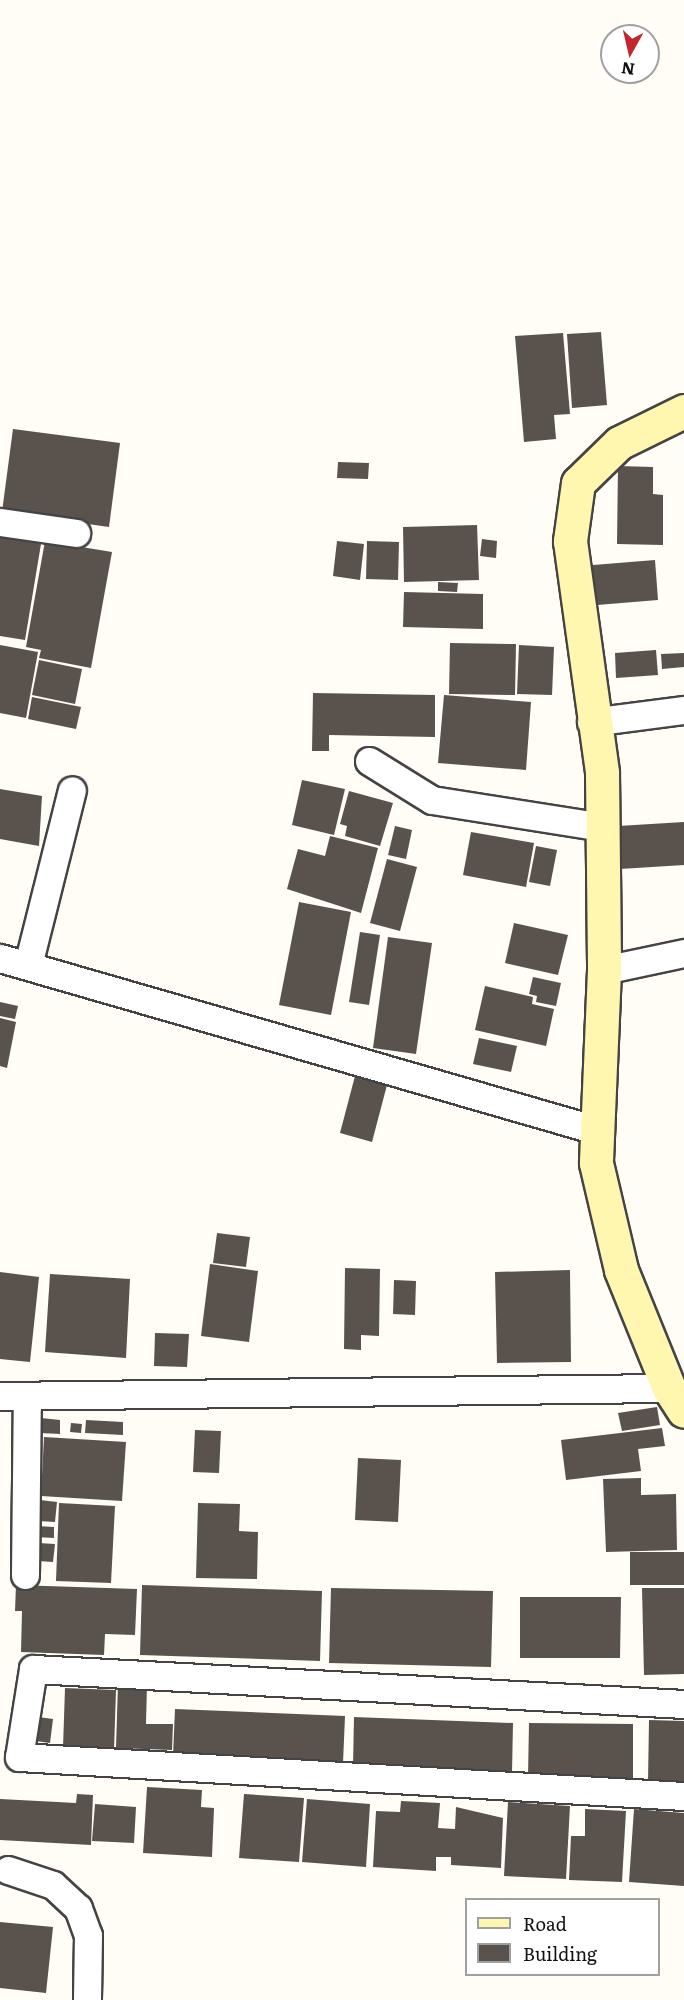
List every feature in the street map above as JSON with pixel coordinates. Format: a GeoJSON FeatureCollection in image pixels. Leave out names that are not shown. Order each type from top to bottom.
{"type":"FeatureCollection","features":[{"type":"Feature","properties":{"kind":"street"},"geometry":{"type":"LineString","coordinates":[[0,1396],[676,1399],[621,1270],[593,1129],[604,970],[602,773],[591,722],[570,541],[578,483],[619,443],[684,411]]}},
{"type":"Feature","properties":{"kind":"street"},"geometry":{"type":"LineString","coordinates":[[0,522],[76,533]]}},
{"type":"Feature","properties":{"kind":"street"},"geometry":{"type":"LineString","coordinates":[[591,722],[684,710]]}},
{"type":"Feature","properties":{"kind":"street"},"geometry":{"type":"LineString","coordinates":[[369,761],[432,800],[602,827]]}},
{"type":"Feature","properties":{"kind":"street"},"geometry":{"type":"LineString","coordinates":[[28,964],[72,790]]}},
{"type":"Feature","properties":{"kind":"street"},"geometry":{"type":"LineString","coordinates":[[604,970],[684,953]]}},
{"type":"Feature","properties":{"kind":"street"},"geometry":{"type":"LineString","coordinates":[[0,958],[28,964],[222,1026],[593,1129]]}},
{"type":"Feature","properties":{"kind":"street"},"geometry":{"type":"LineString","coordinates":[[25,1575],[27,1397]]}},
{"type":"Feature","properties":{"kind":"street"},"geometry":{"type":"LineString","coordinates":[[684,1704],[33,1669],[19,1757],[684,1796]]}},
{"type":"Feature","properties":{"kind":"street"},"geometry":{"type":"LineString","coordinates":[[8,1870],[53,1886],[78,1908],[88,1935],[87,2000]]}},
{"type":"Feature","properties":{"kind":"building"},"geometry":{"type":"Polygon","coordinates":[[[601,332],[607,405],[572,408],[567,334],[601,332]]]}},
{"type":"Feature","properties":{"kind":"building"},"geometry":{"type":"Polygon","coordinates":[[[563,333],[570,414],[554,415],[556,439],[524,442],[515,336],[563,333]]]}},
{"type":"Feature","properties":{"kind":"building"},"geometry":{"type":"Polygon","coordinates":[[[13,429],[120,443],[109,527],[2,512],[13,429]]]}},
{"type":"Feature","properties":{"kind":"building"},"geometry":{"type":"Polygon","coordinates":[[[338,462],[369,463],[368,479],[337,478],[338,462]]]}},
{"type":"Feature","properties":{"kind":"building"},"geometry":{"type":"Polygon","coordinates":[[[618,466],[653,467],[653,494],[663,495],[663,545],[617,544],[618,466]]]}},
{"type":"Feature","properties":{"kind":"building"},"geometry":{"type":"Polygon","coordinates":[[[477,525],[479,580],[404,582],[403,527],[477,525]]]}},
{"type":"Feature","properties":{"kind":"building"},"geometry":{"type":"Polygon","coordinates":[[[0,537],[41,544],[25,640],[0,636],[0,537]]]}},
{"type":"Feature","properties":{"kind":"building"},"geometry":{"type":"Polygon","coordinates":[[[482,539],[497,541],[496,558],[480,556],[482,539]]]}},
{"type":"Feature","properties":{"kind":"building"},"geometry":{"type":"Polygon","coordinates":[[[45,541],[112,552],[91,668],[39,658],[41,650],[26,647],[45,541]]]}},
{"type":"Feature","properties":{"kind":"building"},"geometry":{"type":"Polygon","coordinates":[[[337,541],[364,544],[360,580],[333,576],[337,541]]]}},
{"type":"Feature","properties":{"kind":"building"},"geometry":{"type":"Polygon","coordinates":[[[367,541],[399,542],[398,580],[366,579],[367,541]]]}},
{"type":"Feature","properties":{"kind":"building"},"geometry":{"type":"Polygon","coordinates":[[[655,560],[658,600],[585,606],[581,566],[655,560]]]}},
{"type":"Feature","properties":{"kind":"building"},"geometry":{"type":"Polygon","coordinates":[[[438,582],[458,583],[457,592],[438,591],[438,582]]]}},
{"type":"Feature","properties":{"kind":"building"},"geometry":{"type":"Polygon","coordinates":[[[404,592],[483,594],[483,629],[403,627],[404,592]]]}},
{"type":"Feature","properties":{"kind":"building"},"geometry":{"type":"Polygon","coordinates":[[[450,643],[516,644],[515,695],[449,694],[450,643]]]}},
{"type":"Feature","properties":{"kind":"building"},"geometry":{"type":"Polygon","coordinates":[[[0,645],[38,652],[26,718],[0,713],[0,645]]]}},
{"type":"Feature","properties":{"kind":"building"},"geometry":{"type":"Polygon","coordinates":[[[519,645],[554,647],[552,695],[517,694],[519,645]]]}},
{"type":"Feature","properties":{"kind":"building"},"geometry":{"type":"Polygon","coordinates":[[[656,650],[658,675],[616,678],[615,653],[656,650]]]}},
{"type":"Feature","properties":{"kind":"building"},"geometry":{"type":"Polygon","coordinates":[[[684,653],[684,667],[662,669],[661,654],[684,653]]]}},
{"type":"Feature","properties":{"kind":"building"},"geometry":{"type":"Polygon","coordinates":[[[39,660],[82,669],[75,704],[32,695],[39,660]]]}},
{"type":"Feature","properties":{"kind":"building"},"geometry":{"type":"Polygon","coordinates":[[[313,693],[435,695],[435,737],[329,735],[329,751],[312,751],[313,693]]]}},
{"type":"Feature","properties":{"kind":"building"},"geometry":{"type":"Polygon","coordinates":[[[444,695],[531,702],[526,770],[438,763],[444,695]]]}},
{"type":"Feature","properties":{"kind":"building"},"geometry":{"type":"Polygon","coordinates":[[[32,697],[81,707],[76,729],[28,719],[32,697]]]}},
{"type":"Feature","properties":{"kind":"building"},"geometry":{"type":"Polygon","coordinates":[[[302,780],[345,789],[334,835],[292,825],[302,780]]]}},
{"type":"Feature","properties":{"kind":"building"},"geometry":{"type":"Polygon","coordinates":[[[0,789],[42,796],[39,846],[0,839],[0,789]]]}},
{"type":"Feature","properties":{"kind":"building"},"geometry":{"type":"Polygon","coordinates":[[[349,791],[393,803],[380,846],[345,836],[347,826],[340,824],[349,791]]]}},
{"type":"Feature","properties":{"kind":"building"},"geometry":{"type":"Polygon","coordinates":[[[684,822],[684,865],[620,869],[618,826],[684,822]]]}},
{"type":"Feature","properties":{"kind":"building"},"geometry":{"type":"Polygon","coordinates":[[[395,826],[412,830],[406,859],[388,855],[395,826]]]}},
{"type":"Feature","properties":{"kind":"building"},"geometry":{"type":"Polygon","coordinates":[[[471,832],[534,843],[526,887],[463,875],[471,832]]]}},
{"type":"Feature","properties":{"kind":"building"},"geometry":{"type":"Polygon","coordinates":[[[330,836],[378,848],[361,913],[287,889],[298,849],[325,856],[330,836]]]}},
{"type":"Feature","properties":{"kind":"building"},"geometry":{"type":"Polygon","coordinates":[[[536,846],[557,850],[550,886],[529,882],[536,846]]]}},
{"type":"Feature","properties":{"kind":"building"},"geometry":{"type":"Polygon","coordinates":[[[387,859],[417,867],[400,931],[370,923],[387,859]]]}},
{"type":"Feature","properties":{"kind":"building"},"geometry":{"type":"Polygon","coordinates":[[[299,902],[351,912],[331,1015],[279,1005],[299,902]]]}},
{"type":"Feature","properties":{"kind":"building"},"geometry":{"type":"Polygon","coordinates":[[[514,923],[568,935],[558,975],[505,963],[514,923]]]}},
{"type":"Feature","properties":{"kind":"building"},"geometry":{"type":"Polygon","coordinates":[[[360,932],[380,935],[369,1005],[349,1002],[360,932]]]}},
{"type":"Feature","properties":{"kind":"building"},"geometry":{"type":"Polygon","coordinates":[[[388,937],[432,943],[416,1054],[373,1048],[388,937]]]}},
{"type":"Feature","properties":{"kind":"building"},"geometry":{"type":"Polygon","coordinates":[[[533,977],[561,983],[556,1006],[536,1002],[537,996],[529,994],[533,977]]]}},
{"type":"Feature","properties":{"kind":"building"},"geometry":{"type":"Polygon","coordinates":[[[485,986],[533,997],[532,1004],[554,1009],[546,1046],[475,1030],[485,986]]]}},
{"type":"Feature","properties":{"kind":"building"},"geometry":{"type":"Polygon","coordinates":[[[0,1002],[18,1006],[15,1019],[0,1016],[0,1002]]]}},
{"type":"Feature","properties":{"kind":"building"},"geometry":{"type":"Polygon","coordinates":[[[0,1018],[16,1022],[7,1068],[0,1066],[0,1018]]]}},
{"type":"Feature","properties":{"kind":"building"},"geometry":{"type":"Polygon","coordinates":[[[479,1038],[517,1046],[511,1072],[473,1064],[479,1038]]]}},
{"type":"Feature","properties":{"kind":"building"},"geometry":{"type":"Polygon","coordinates":[[[355,1076],[387,1085],[372,1142],[340,1133],[355,1076]]]}},
{"type":"Feature","properties":{"kind":"building"},"geometry":{"type":"Polygon","coordinates":[[[217,1233],[250,1237],[246,1267],[213,1263],[217,1233]]]}},
{"type":"Feature","properties":{"kind":"building"},"geometry":{"type":"Polygon","coordinates":[[[210,1264],[258,1271],[249,1342],[201,1336],[210,1264]]]}},
{"type":"Feature","properties":{"kind":"building"},"geometry":{"type":"Polygon","coordinates":[[[345,1268],[380,1269],[379,1336],[361,1335],[361,1350],[344,1349],[345,1268]]]}},
{"type":"Feature","properties":{"kind":"building"},"geometry":{"type":"Polygon","coordinates":[[[570,1270],[571,1362],[497,1363],[495,1272],[570,1270]]]}},
{"type":"Feature","properties":{"kind":"building"},"geometry":{"type":"Polygon","coordinates":[[[0,1272],[39,1277],[30,1362],[0,1359],[0,1272]]]}},
{"type":"Feature","properties":{"kind":"building"},"geometry":{"type":"Polygon","coordinates":[[[50,1274],[130,1279],[126,1358],[45,1352],[50,1274]]]}},
{"type":"Feature","properties":{"kind":"building"},"geometry":{"type":"Polygon","coordinates":[[[394,1280],[416,1281],[415,1315],[393,1314],[394,1280]]]}},
{"type":"Feature","properties":{"kind":"building"},"geometry":{"type":"Polygon","coordinates":[[[155,1333],[189,1334],[187,1367],[154,1366],[155,1333]]]}},
{"type":"Feature","properties":{"kind":"building"},"geometry":{"type":"Polygon","coordinates":[[[657,1407],[660,1425],[622,1431],[618,1413],[657,1407]]]}},
{"type":"Feature","properties":{"kind":"building"},"geometry":{"type":"Polygon","coordinates":[[[41,1418],[60,1420],[60,1434],[40,1433],[41,1418]]]}},
{"type":"Feature","properties":{"kind":"building"},"geometry":{"type":"Polygon","coordinates":[[[86,1420],[123,1422],[123,1435],[85,1433],[86,1420]]]}},
{"type":"Feature","properties":{"kind":"building"},"geometry":{"type":"Polygon","coordinates":[[[71,1423],[82,1424],[81,1433],[70,1432],[71,1423]]]}},
{"type":"Feature","properties":{"kind":"building"},"geometry":{"type":"Polygon","coordinates":[[[662,1428],[665,1446],[638,1449],[641,1471],[566,1480],[561,1440],[662,1428]]]}},
{"type":"Feature","properties":{"kind":"building"},"geometry":{"type":"Polygon","coordinates":[[[195,1430],[221,1431],[219,1473],[193,1472],[195,1430]]]}},
{"type":"Feature","properties":{"kind":"building"},"geometry":{"type":"Polygon","coordinates":[[[44,1437],[126,1442],[122,1501],[41,1496],[44,1437]]]}},
{"type":"Feature","properties":{"kind":"building"},"geometry":{"type":"Polygon","coordinates":[[[358,1458],[401,1460],[398,1522],[355,1520],[358,1458]]]}},
{"type":"Feature","properties":{"kind":"building"},"geometry":{"type":"Polygon","coordinates":[[[641,1478],[641,1495],[676,1494],[677,1550],[606,1552],[603,1479],[641,1478]]]}},
{"type":"Feature","properties":{"kind":"building"},"geometry":{"type":"Polygon","coordinates":[[[40,1500],[57,1502],[55,1522],[38,1521],[40,1500]]]}},
{"type":"Feature","properties":{"kind":"building"},"geometry":{"type":"Polygon","coordinates":[[[59,1503],[115,1506],[111,1583],[56,1581],[59,1503]]]}},
{"type":"Feature","properties":{"kind":"building"},"geometry":{"type":"Polygon","coordinates":[[[198,1503],[240,1504],[239,1531],[258,1532],[257,1579],[196,1578],[198,1503]]]}},
{"type":"Feature","properties":{"kind":"building"},"geometry":{"type":"Polygon","coordinates":[[[37,1526],[54,1527],[54,1538],[36,1537],[37,1526]]]}},
{"type":"Feature","properties":{"kind":"building"},"geometry":{"type":"Polygon","coordinates":[[[38,1543],[55,1544],[53,1562],[38,1561],[38,1543]]]}},
{"type":"Feature","properties":{"kind":"building"},"geometry":{"type":"Polygon","coordinates":[[[630,1552],[684,1552],[684,1585],[630,1585],[630,1552]]]}},
{"type":"Feature","properties":{"kind":"building"},"geometry":{"type":"Polygon","coordinates":[[[16,1585],[137,1589],[135,1635],[105,1634],[104,1655],[21,1652],[22,1611],[15,1611],[16,1585]]]}},
{"type":"Feature","properties":{"kind":"building"},"geometry":{"type":"Polygon","coordinates":[[[142,1585],[322,1591],[320,1661],[140,1655],[142,1585]]]}},
{"type":"Feature","properties":{"kind":"building"},"geometry":{"type":"Polygon","coordinates":[[[331,1588],[493,1591],[491,1667],[329,1663],[331,1588]]]}},
{"type":"Feature","properties":{"kind":"building"},"geometry":{"type":"Polygon","coordinates":[[[642,1588],[684,1588],[684,1674],[644,1675],[642,1588]]]}},
{"type":"Feature","properties":{"kind":"building"},"geometry":{"type":"Polygon","coordinates":[[[520,1597],[621,1597],[620,1658],[520,1658],[520,1597]]]}},
{"type":"Feature","properties":{"kind":"building"},"geometry":{"type":"Polygon","coordinates":[[[118,1683],[147,1684],[146,1724],[173,1724],[172,1750],[116,1748],[118,1683]]]}},
{"type":"Feature","properties":{"kind":"building"},"geometry":{"type":"Polygon","coordinates":[[[65,1688],[116,1690],[114,1750],[63,1748],[65,1688]]]}},
{"type":"Feature","properties":{"kind":"building"},"geometry":{"type":"Polygon","coordinates":[[[175,1709],[345,1716],[343,1763],[173,1756],[175,1709]]]}},
{"type":"Feature","properties":{"kind":"building"},"geometry":{"type":"Polygon","coordinates":[[[31,1716],[53,1719],[50,1743],[28,1740],[31,1716]]]}},
{"type":"Feature","properties":{"kind":"building"},"geometry":{"type":"Polygon","coordinates":[[[354,1717],[513,1723],[512,1772],[353,1766],[354,1717]]]}},
{"type":"Feature","properties":{"kind":"building"},"geometry":{"type":"Polygon","coordinates":[[[649,1720],[684,1721],[684,1783],[648,1782],[649,1720]]]}},
{"type":"Feature","properties":{"kind":"building"},"geometry":{"type":"Polygon","coordinates":[[[529,1723],[633,1724],[633,1779],[528,1777],[529,1723]]]}},
{"type":"Feature","properties":{"kind":"building"},"geometry":{"type":"Polygon","coordinates":[[[147,1787],[202,1790],[201,1807],[214,1808],[212,1857],[143,1853],[147,1787]]]}},
{"type":"Feature","properties":{"kind":"building"},"geometry":{"type":"Polygon","coordinates":[[[77,1794],[93,1795],[91,1845],[0,1840],[0,1799],[76,1803],[77,1794]]]}},
{"type":"Feature","properties":{"kind":"building"},"geometry":{"type":"Polygon","coordinates":[[[244,1794],[304,1798],[299,1862],[239,1858],[244,1794]]]}},
{"type":"Feature","properties":{"kind":"building"},"geometry":{"type":"Polygon","coordinates":[[[307,1799],[370,1804],[366,1867],[302,1862],[307,1799]]]}},
{"type":"Feature","properties":{"kind":"building"},"geometry":{"type":"Polygon","coordinates":[[[401,1801],[440,1803],[438,1828],[455,1829],[456,1807],[503,1818],[501,1868],[451,1865],[451,1857],[436,1857],[436,1871],[373,1867],[376,1811],[400,1812],[401,1801]]]}},
{"type":"Feature","properties":{"kind":"building"},"geometry":{"type":"Polygon","coordinates":[[[508,1802],[570,1806],[566,1879],[504,1876],[508,1802]]]}},
{"type":"Feature","properties":{"kind":"building"},"geometry":{"type":"Polygon","coordinates":[[[95,1804],[136,1807],[134,1843],[92,1841],[95,1804]]]}},
{"type":"Feature","properties":{"kind":"building"},"geometry":{"type":"Polygon","coordinates":[[[585,1809],[626,1811],[622,1882],[569,1880],[571,1836],[585,1836],[585,1809]]]}},
{"type":"Feature","properties":{"kind":"building"},"geometry":{"type":"Polygon","coordinates":[[[634,1809],[684,1813],[684,1886],[629,1882],[634,1809]]]}},
{"type":"Feature","properties":{"kind":"building"},"geometry":{"type":"Polygon","coordinates":[[[0,1922],[53,1927],[46,1993],[0,1988],[0,1922]]]}}]}
